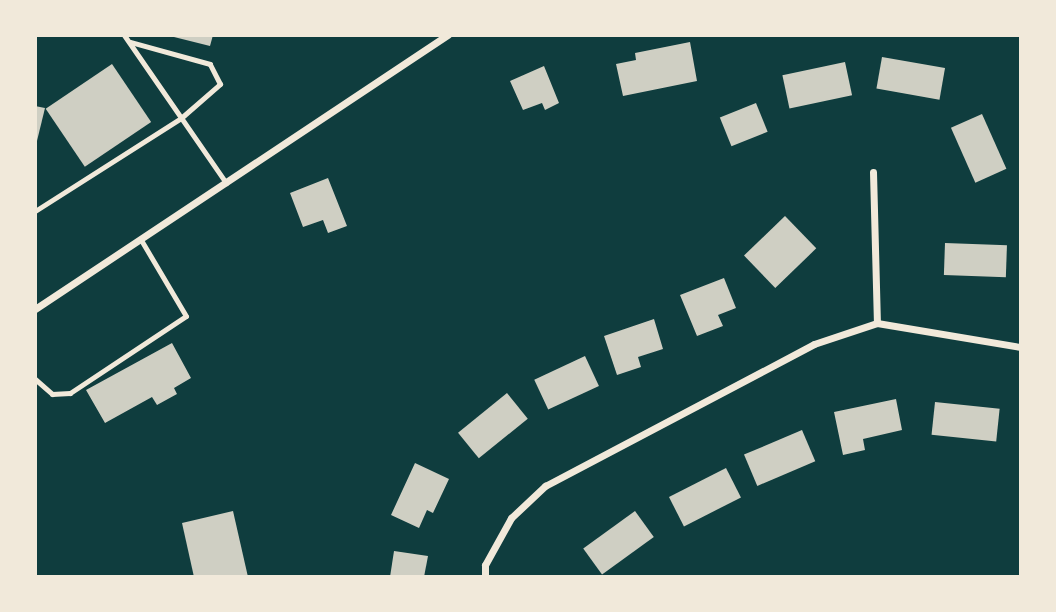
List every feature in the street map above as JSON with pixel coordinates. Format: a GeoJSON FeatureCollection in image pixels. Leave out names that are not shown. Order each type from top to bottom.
{"type":"FeatureCollection","features":[{"type":"Feature","properties":{"kind":"street"},"geometry":{"type":"LineString","coordinates":[[35,309],[448,35]]}},
{"type":"Feature","properties":{"kind":"street"},"geometry":{"type":"LineString","coordinates":[[873,172],[877,323]]}},
{"type":"Feature","properties":{"kind":"street"},"geometry":{"type":"LineString","coordinates":[[485,577],[485,565],[511,518],[545,486],[814,344],[877,323],[1021,347]]}},
{"type":"Feature","properties":{"kind":"lane"},"geometry":{"type":"LineString","coordinates":[[124,35],[226,183]]}},
{"type":"Feature","properties":{"kind":"lane"},"geometry":{"type":"LineString","coordinates":[[35,211],[181,118],[220,84],[210,64],[130,42]]}},
{"type":"Feature","properties":{"kind":"lane"},"geometry":{"type":"LineString","coordinates":[[35,379],[52,394],[70,393],[186,316],[141,240]]}},
{"type":"Feature","properties":{"kind":"building"},"geometry":{"type":"Polygon","coordinates":[[[166,35],[213,35],[210,46],[166,35]]]}},
{"type":"Feature","properties":{"kind":"building"},"geometry":{"type":"Polygon","coordinates":[[[690,42],[697,81],[623,96],[616,64],[636,60],[635,53],[690,42]]]}},
{"type":"Feature","properties":{"kind":"building"},"geometry":{"type":"Polygon","coordinates":[[[882,57],[945,68],[939,100],[876,89],[882,57]]]}},
{"type":"Feature","properties":{"kind":"building"},"geometry":{"type":"Polygon","coordinates":[[[845,62],[852,95],[789,109],[782,75],[845,62]]]}},
{"type":"Feature","properties":{"kind":"building"},"geometry":{"type":"Polygon","coordinates":[[[112,64],[151,122],[85,167],[46,109],[112,64]]]}},
{"type":"Feature","properties":{"kind":"building"},"geometry":{"type":"Polygon","coordinates":[[[544,66],[559,103],[545,110],[542,103],[523,110],[510,81],[544,66]]]}},
{"type":"Feature","properties":{"kind":"building"},"geometry":{"type":"Polygon","coordinates":[[[756,103],[768,132],[731,146],[720,118],[756,103]]]}},
{"type":"Feature","properties":{"kind":"building"},"geometry":{"type":"Polygon","coordinates":[[[35,106],[45,108],[36,145],[35,145],[35,106]]]}},
{"type":"Feature","properties":{"kind":"building"},"geometry":{"type":"Polygon","coordinates":[[[982,114],[1006,169],[975,183],[951,128],[982,114]]]}},
{"type":"Feature","properties":{"kind":"building"},"geometry":{"type":"Polygon","coordinates":[[[328,178],[347,226],[328,233],[323,220],[303,227],[290,193],[328,178]]]}},
{"type":"Feature","properties":{"kind":"building"},"geometry":{"type":"Polygon","coordinates":[[[785,216],[816,248],[775,288],[744,256],[785,216]]]}},
{"type":"Feature","properties":{"kind":"building"},"geometry":{"type":"Polygon","coordinates":[[[945,243],[1007,245],[1006,277],[944,275],[945,243]]]}},
{"type":"Feature","properties":{"kind":"building"},"geometry":{"type":"Polygon","coordinates":[[[724,278],[736,308],[718,315],[723,326],[697,336],[680,295],[724,278]]]}},
{"type":"Feature","properties":{"kind":"building"},"geometry":{"type":"Polygon","coordinates":[[[654,319],[663,349],[638,357],[641,367],[617,375],[604,336],[654,319]]]}},
{"type":"Feature","properties":{"kind":"building"},"geometry":{"type":"Polygon","coordinates":[[[172,343],[191,378],[174,388],[177,394],[157,405],[152,397],[105,423],[86,390],[172,343]]]}},
{"type":"Feature","properties":{"kind":"building"},"geometry":{"type":"Polygon","coordinates":[[[585,356],[599,386],[548,410],[534,380],[585,356]]]}},
{"type":"Feature","properties":{"kind":"building"},"geometry":{"type":"Polygon","coordinates":[[[507,393],[528,419],[479,458],[458,433],[507,393]]]}},
{"type":"Feature","properties":{"kind":"building"},"geometry":{"type":"Polygon","coordinates":[[[896,399],[902,430],[863,439],[865,450],[843,455],[834,412],[896,399]]]}},
{"type":"Feature","properties":{"kind":"building"},"geometry":{"type":"Polygon","coordinates":[[[935,402],[1000,409],[996,442],[932,435],[935,402]]]}},
{"type":"Feature","properties":{"kind":"building"},"geometry":{"type":"Polygon","coordinates":[[[802,430],[815,461],[757,486],[744,455],[802,430]]]}},
{"type":"Feature","properties":{"kind":"building"},"geometry":{"type":"Polygon","coordinates":[[[415,463],[449,479],[433,513],[427,510],[419,528],[391,515],[415,463]]]}},
{"type":"Feature","properties":{"kind":"building"},"geometry":{"type":"Polygon","coordinates":[[[726,468],[741,497],[684,526],[669,497],[726,468]]]}},
{"type":"Feature","properties":{"kind":"building"},"geometry":{"type":"Polygon","coordinates":[[[233,511],[248,577],[194,577],[182,523],[233,511]]]}},
{"type":"Feature","properties":{"kind":"building"},"geometry":{"type":"Polygon","coordinates":[[[635,511],[654,537],[602,575],[583,549],[635,511]]]}},
{"type":"Feature","properties":{"kind":"building"},"geometry":{"type":"Polygon","coordinates":[[[394,551],[428,556],[424,577],[390,577],[394,551]]]}}]}
